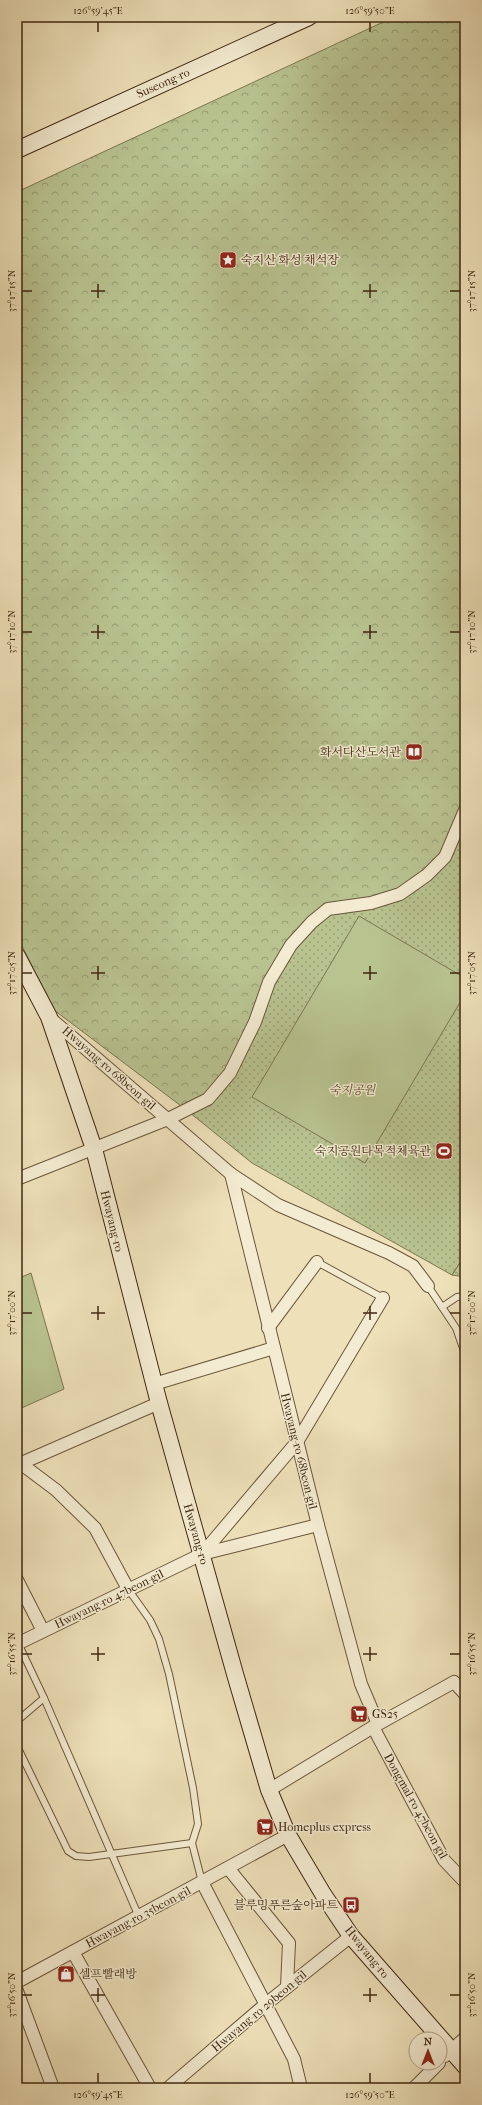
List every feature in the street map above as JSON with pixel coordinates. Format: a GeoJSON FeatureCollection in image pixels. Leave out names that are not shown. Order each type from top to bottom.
{"type":"FeatureCollection","features":[{"type":"Feature","properties":{"kind":"street","name":"Suseong-ro"},"geometry":{"type":"LineString","coordinates":[[17,150],[309,17]]}},
{"type":"Feature","properties":{"kind":"street","name":"Hwayang-ro 68beon-gil"},"geometry":{"type":"LineString","coordinates":[[17,1180],[168,1119],[208,1099],[230,1073],[255,1022],[269,982],[291,945],[312,922],[328,910],[371,903],[400,894],[427,875],[445,857],[465,810]]}},
{"type":"Feature","properties":{"kind":"street","name":"Hwayang-ro"},"geometry":{"type":"LineString","coordinates":[[17,956],[49,1017],[94,1149],[159,1403],[269,1790],[288,1835],[323,1894],[351,1936],[422,2031]]}},
{"type":"Feature","properties":{"kind":"street","name":"Hwayang-ro 68beon-gil"},"geometry":{"type":"LineString","coordinates":[[49,1017],[231,1174],[278,1205],[389,1253],[413,1266],[428,1286]]}},
{"type":"Feature","properties":{"kind":"street","name":"Hwayang-ro 68beon-gil"},"geometry":{"type":"LineString","coordinates":[[231,1174],[296,1442],[361,1684],[375,1725]]}},
{"type":"Feature","properties":{"kind":"street"},"geometry":{"type":"LineString","coordinates":[[268,1328],[317,1262]]}},
{"type":"Feature","properties":{"kind":"street"},"geometry":{"type":"LineString","coordinates":[[202,1554],[296,1442],[382,1298]]}},
{"type":"Feature","properties":{"kind":"street"},"geometry":{"type":"LineString","coordinates":[[154,1384],[274,1348]]}},
{"type":"Feature","properties":{"kind":"street"},"geometry":{"type":"LineString","coordinates":[[18,1464],[159,1403]]}},
{"type":"Feature","properties":{"kind":"street"},"geometry":{"type":"LineString","coordinates":[[18,1464],[56,1490],[95,1528],[128,1589]]}},
{"type":"Feature","properties":{"kind":"street"},"geometry":{"type":"LineString","coordinates":[[202,1554],[318,1525]]}},
{"type":"Feature","properties":{"kind":"street","name":"Hwayang-ro 47beon-gil"},"geometry":{"type":"LineString","coordinates":[[18,1644],[202,1554]]}},
{"type":"Feature","properties":{"kind":"street"},"geometry":{"type":"LineString","coordinates":[[17,1580],[42,1631]]}},
{"type":"Feature","properties":{"kind":"street"},"geometry":{"type":"LineString","coordinates":[[269,1790],[375,1725],[454,1682],[465,1694]]}},
{"type":"Feature","properties":{"kind":"street","name":"Dongmal-ro 47beon-gil"},"geometry":{"type":"LineString","coordinates":[[375,1725],[444,1860],[465,1882]]}},
{"type":"Feature","properties":{"kind":"street","name":"Hwayang-ro 35beon-gil"},"geometry":{"type":"LineString","coordinates":[[17,1982],[288,1835]]}},
{"type":"Feature","properties":{"kind":"street"},"geometry":{"type":"LineString","coordinates":[[228,1868],[289,1943],[287,1987]]}},
{"type":"Feature","properties":{"kind":"street","name":"Hwayang-ro 35beon-gil"},"geometry":{"type":"LineString","coordinates":[[202,1882],[294,2059],[301,2088]]}},
{"type":"Feature","properties":{"kind":"street","name":"Hwayang-ro 29beon-gil"},"geometry":{"type":"LineString","coordinates":[[168,2088],[266,2004],[351,1936]]}},
{"type":"Feature","properties":{"kind":"street","name":"Hwayang-ro 35beon-gil"},"geometry":{"type":"LineString","coordinates":[[73,1952],[150,2088]]}},
{"type":"Feature","properties":{"kind":"street"},"geometry":{"type":"LineString","coordinates":[[17,1991],[53,2088]]}},
{"type":"Feature","properties":{"kind":"street"},"geometry":{"type":"LineString","coordinates":[[448,2054],[465,2038]]}},
{"type":"Feature","properties":{"kind":"street","name":"Hwayang-ro"},"geometry":{"type":"LineString","coordinates":[[448,2061],[465,2066]]}},
{"type":"Feature","properties":{"kind":"street"},"geometry":{"type":"LineString","coordinates":[[414,2088],[431,2071]]}},
{"type":"Feature","properties":{"kind":"lane"},"geometry":{"type":"LineString","coordinates":[[317,1262],[382,1298]]}},
{"type":"Feature","properties":{"kind":"lane"},"geometry":{"type":"LineString","coordinates":[[428,1286],[456,1328],[465,1354]]}},
{"type":"Feature","properties":{"kind":"lane"},"geometry":{"type":"LineString","coordinates":[[442,1307],[457,1297],[465,1296]]}},
{"type":"Feature","properties":{"kind":"lane"},"geometry":{"type":"LineString","coordinates":[[128,1589],[150,1620],[156,1632],[169,1674],[193,1788],[198,1824],[192,1843],[202,1882]]}},
{"type":"Feature","properties":{"kind":"lane"},"geometry":{"type":"LineString","coordinates":[[18,1644],[44,1698],[139,1917]]}},
{"type":"Feature","properties":{"kind":"lane"},"geometry":{"type":"LineString","coordinates":[[17,1721],[44,1698]]}},
{"type":"Feature","properties":{"kind":"lane"},"geometry":{"type":"LineString","coordinates":[[17,1746],[68,1851],[76,1856],[89,1857],[192,1843]]}},
{"type":"Feature","properties":{"kind":"green space"},"geometry":{"type":"Polygon","coordinates":[[[394,17],[465,17],[465,817],[428,878],[329,912],[293,948],[273,984],[233,1075],[189,1112],[54,1010],[17,936],[17,192],[394,17]]]}},
{"type":"Feature","properties":{"kind":"green space","name":"숙지공원"},"geometry":{"type":"Polygon","coordinates":[[[465,817],[465,1255],[452,1275],[252,1163],[189,1112],[273,984],[293,948],[315,924],[465,817]]]}},
{"type":"Feature","properties":{"kind":"green space"},"geometry":{"type":"Polygon","coordinates":[[[359,916],[465,978],[465,994],[365,1163],[252,1097],[359,916]]]}},
{"type":"Feature","properties":{"kind":"green space"},"geometry":{"type":"Polygon","coordinates":[[[465,1255],[465,1277],[452,1275],[465,1255]]]}},
{"type":"Feature","properties":{"kind":"green space"},"geometry":{"type":"Polygon","coordinates":[[[31,1273],[64,1389],[17,1410],[17,1279],[31,1273]]]}},
{"type":"Feature","properties":{"kind":"place","name":"숙지산 화성 채석장"},"geometry":{"type":"Point","coordinates":[228,260]}},
{"type":"Feature","properties":{"kind":"place","name":"화서다산도서관"},"geometry":{"type":"Point","coordinates":[414,752]}},
{"type":"Feature","properties":{"kind":"place","name":"숙지공원다목적체육관"},"geometry":{"type":"Point","coordinates":[444,1151]}},
{"type":"Feature","properties":{"kind":"place","name":"GS25"},"geometry":{"type":"Point","coordinates":[359,1714]}},
{"type":"Feature","properties":{"kind":"place","name":"Homeplus express"},"geometry":{"type":"Point","coordinates":[265,1827]}},
{"type":"Feature","properties":{"kind":"place","name":"블루밍푸른숲아파트"},"geometry":{"type":"Point","coordinates":[351,1905]}},
{"type":"Feature","properties":{"kind":"place","name":"셀프빨래방"},"geometry":{"type":"Point","coordinates":[66,1974]}}]}
